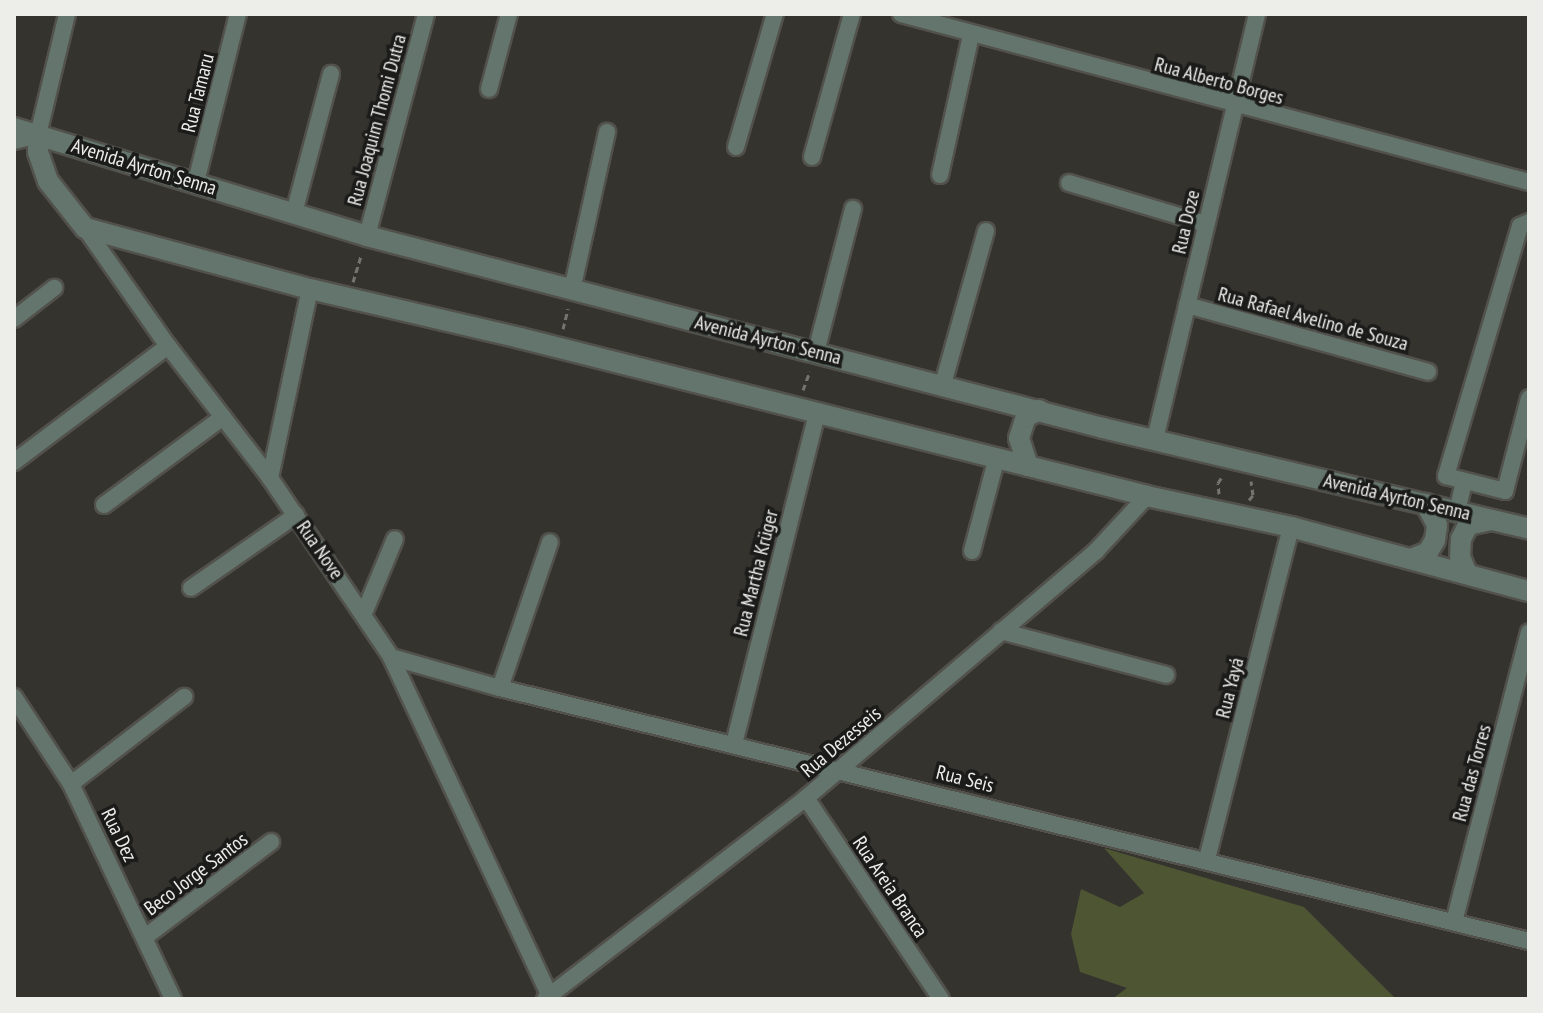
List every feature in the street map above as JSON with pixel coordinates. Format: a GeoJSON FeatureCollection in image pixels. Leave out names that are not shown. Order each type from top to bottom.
{"type":"FeatureCollection","features":[{"type":"Feature","properties":{"kind":"street"},"geometry":{"type":"LineString","coordinates":[[14,141],[38,135],[67,14]]}},
{"type":"Feature","properties":{"kind":"street","name":"Rua Tamaru"},"geometry":{"type":"LineString","coordinates":[[196,182],[238,14]]}},
{"type":"Feature","properties":{"kind":"street","name":"Rua Joaquim Thomi Dutra"},"geometry":{"type":"LineString","coordinates":[[367,236],[426,14]]}},
{"type":"Feature","properties":{"kind":"street"},"geometry":{"type":"LineString","coordinates":[[489,89],[509,14]]}},
{"type":"Feature","properties":{"kind":"street"},"geometry":{"type":"LineString","coordinates":[[736,147],[775,14]]}},
{"type":"Feature","properties":{"kind":"street"},"geometry":{"type":"LineString","coordinates":[[812,157],[852,14]]}},
{"type":"Feature","properties":{"kind":"street","name":"Rua Alberto Borges"},"geometry":{"type":"LineString","coordinates":[[901,14],[1235,106],[1529,182]]}},
{"type":"Feature","properties":{"kind":"street","name":"Rua Doze"},"geometry":{"type":"LineString","coordinates":[[1155,439],[1257,14]]}},
{"type":"Feature","properties":{"kind":"street"},"geometry":{"type":"LineString","coordinates":[[940,175],[971,35]]}},
{"type":"Feature","properties":{"kind":"street"},"geometry":{"type":"LineString","coordinates":[[294,213],[331,74]]}},
{"type":"Feature","properties":{"kind":"street","name":"Avenida Ayrton Senna"},"geometry":{"type":"LineString","coordinates":[[14,128],[367,236],[1039,410],[1529,529]]}},
{"type":"Feature","properties":{"kind":"street"},"geometry":{"type":"LineString","coordinates":[[572,290],[607,132]]}},
{"type":"Feature","properties":{"kind":"street","name":"Rua Nove"},"geometry":{"type":"LineString","coordinates":[[38,135],[38,152],[48,181],[168,346],[270,478],[391,657],[548,998]]}},
{"type":"Feature","properties":{"kind":"street"},"geometry":{"type":"LineString","coordinates":[[1069,183],[1206,224]]}},
{"type":"Feature","properties":{"kind":"street"},"geometry":{"type":"LineString","coordinates":[[816,352],[853,209]]}},
{"type":"Feature","properties":{"kind":"street"},"geometry":{"type":"LineString","coordinates":[[1529,222],[1520,226],[1446,476],[1505,491],[1529,398]]}},
{"type":"Feature","properties":{"kind":"street"},"geometry":{"type":"LineString","coordinates":[[85,228],[310,289],[559,348],[1147,496],[1291,527],[1529,591]]}},
{"type":"Feature","properties":{"kind":"street"},"geometry":{"type":"LineString","coordinates":[[943,384],[986,231]]}},
{"type":"Feature","properties":{"kind":"street"},"geometry":{"type":"LineString","coordinates":[[14,319],[54,288]]}},
{"type":"Feature","properties":{"kind":"street"},"geometry":{"type":"LineString","coordinates":[[270,478],[310,289]]}},
{"type":"Feature","properties":{"kind":"street","name":"Rua Rafael Avelino de Souza"},"geometry":{"type":"LineString","coordinates":[[1187,305],[1428,372]]}},
{"type":"Feature","properties":{"kind":"street"},"geometry":{"type":"LineString","coordinates":[[14,462],[168,346]]}},
{"type":"Feature","properties":{"kind":"street","name":"Rua Martha Krüger"},"geometry":{"type":"LineString","coordinates":[[734,744],[807,410]]}},
{"type":"Feature","properties":{"kind":"street"},"geometry":{"type":"LineString","coordinates":[[1028,466],[1019,438],[1026,417],[1039,410]]}},
{"type":"Feature","properties":{"kind":"street"},"geometry":{"type":"LineString","coordinates":[[104,505],[223,417]]}},
{"type":"Feature","properties":{"kind":"street"},"geometry":{"type":"LineString","coordinates":[[972,551],[997,457]]}},
{"type":"Feature","properties":{"kind":"street"},"geometry":{"type":"LineString","coordinates":[[1457,512],[1464,482]]}},
{"type":"Feature","properties":{"kind":"street","name":"Rua Dezesseis"},"geometry":{"type":"LineString","coordinates":[[548,998],[841,769],[1096,551],[1147,496]]}},
{"type":"Feature","properties":{"kind":"street"},"geometry":{"type":"LineString","coordinates":[[1411,559],[1428,552],[1435,540],[1437,525],[1426,504]]}},
{"type":"Feature","properties":{"kind":"street"},"geometry":{"type":"LineString","coordinates":[[191,588],[296,515]]}},
{"type":"Feature","properties":{"kind":"street"},"geometry":{"type":"LineString","coordinates":[[1467,574],[1460,557],[1461,539],[1468,525],[1491,520]]}},
{"type":"Feature","properties":{"kind":"street","name":"Rua Yayá"},"geometry":{"type":"LineString","coordinates":[[1207,859],[1291,527]]}},
{"type":"Feature","properties":{"kind":"street"},"geometry":{"type":"LineString","coordinates":[[364,613],[395,539]]}},
{"type":"Feature","properties":{"kind":"street"},"geometry":{"type":"LineString","coordinates":[[500,688],[550,542]]}},
{"type":"Feature","properties":{"kind":"street"},"geometry":{"type":"LineString","coordinates":[[1001,631],[1166,675]]}},
{"type":"Feature","properties":{"kind":"street","name":"Rua das Torres"},"geometry":{"type":"LineString","coordinates":[[1454,922],[1529,633]]}},
{"type":"Feature","properties":{"kind":"street","name":"Rua Seis"},"geometry":{"type":"LineString","coordinates":[[391,657],[500,688],[841,769],[1529,941]]}},
{"type":"Feature","properties":{"kind":"street","name":"Rua Dez"},"geometry":{"type":"LineString","coordinates":[[14,697],[71,784],[173,999]]}},
{"type":"Feature","properties":{"kind":"street"},"geometry":{"type":"LineString","coordinates":[[71,784],[184,697]]}},
{"type":"Feature","properties":{"kind":"street","name":"Rua Areia Branca"},"geometry":{"type":"LineString","coordinates":[[806,798],[941,999]]}},
{"type":"Feature","properties":{"kind":"street","name":"Beco Jorge Santos"},"geometry":{"type":"LineString","coordinates":[[145,937],[271,842]]}},
{"type":"Feature","properties":{"kind":"path"},"geometry":{"type":"LineString","coordinates":[[348,298],[367,236]]}},
{"type":"Feature","properties":{"kind":"path"},"geometry":{"type":"LineString","coordinates":[[559,348],[572,290]]}},
{"type":"Feature","properties":{"kind":"path"},"geometry":{"type":"LineString","coordinates":[[807,410],[816,352]]}},
{"type":"Feature","properties":{"kind":"path"},"geometry":{"type":"LineString","coordinates":[[1241,460],[1253,495],[1228,513],[1218,483],[1241,460]]}},
{"type":"Feature","properties":{"kind":"green space"},"geometry":{"type":"Polygon","coordinates":[[[1104,848],[1304,907],[1396,999],[1112,999],[1127,988],[1080,972],[1071,934],[1081,889],[1120,907],[1144,893],[1104,848]]]}}]}
